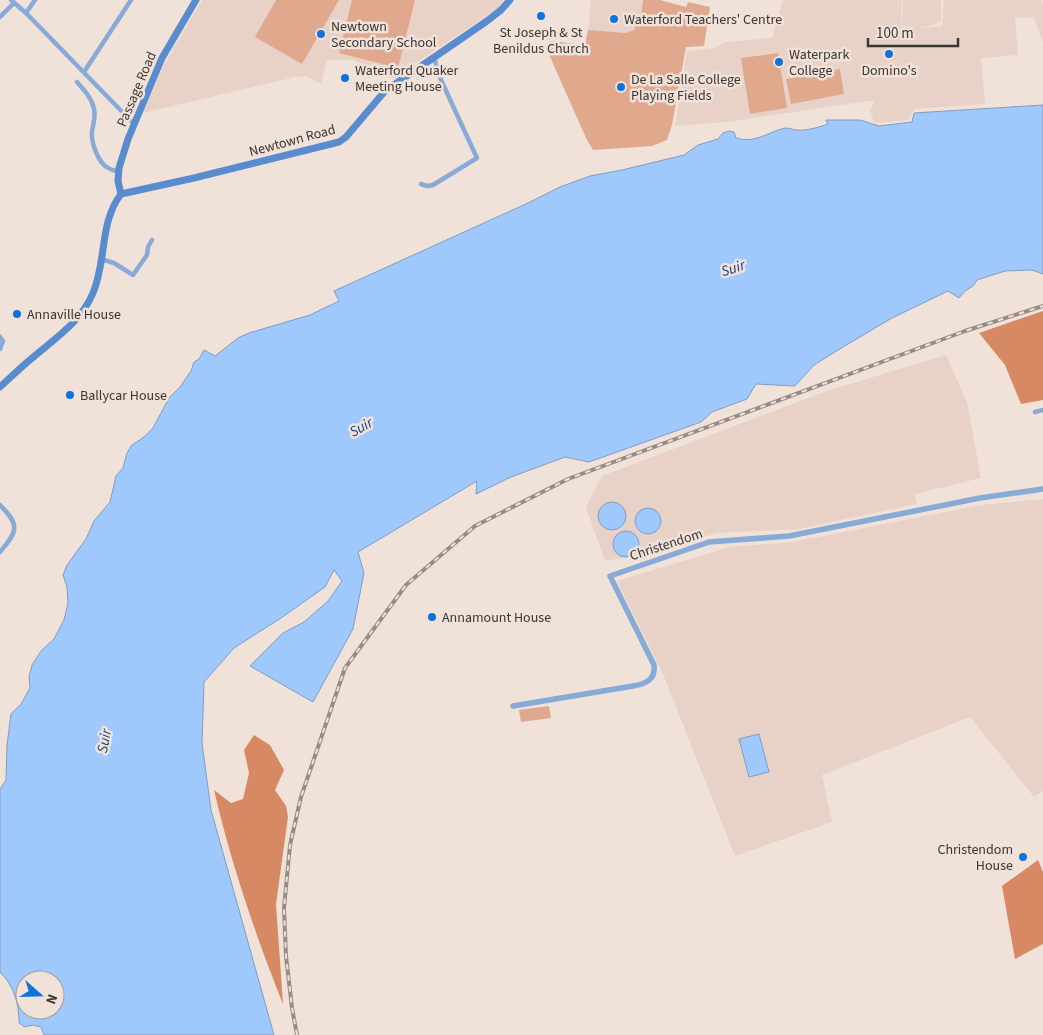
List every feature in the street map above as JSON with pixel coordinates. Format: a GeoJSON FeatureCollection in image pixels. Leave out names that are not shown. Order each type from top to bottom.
{"type":"FeatureCollection","features":[{"type":"Feature","properties":{"kind":"main road","name":"Passage Road"},"geometry":{"type":"LineString","coordinates":[[121,194],[118,181],[120,160],[162,58],[196,0]]}},
{"type":"Feature","properties":{"kind":"main road","name":"Newtown Road"},"geometry":{"type":"LineString","coordinates":[[121,194],[339,142],[349,134],[381,94],[433,56],[487,21],[510,0]]}},
{"type":"Feature","properties":{"kind":"main road"},"geometry":{"type":"LineString","coordinates":[[0,387],[65,331],[80,315],[94,292],[108,219],[114,204],[121,194]]}},
{"type":"Feature","properties":{"kind":"street"},"geometry":{"type":"LineString","coordinates":[[26,13],[35,0]]}},
{"type":"Feature","properties":{"kind":"street"},"geometry":{"type":"LineString","coordinates":[[84,72],[130,0]]}},
{"type":"Feature","properties":{"kind":"street"},"geometry":{"type":"LineString","coordinates":[[0,17],[13,1],[134,124]]}},
{"type":"Feature","properties":{"kind":"street"},"geometry":{"type":"LineString","coordinates":[[422,184],[432,185],[478,158],[441,80],[433,56]]}},
{"type":"Feature","properties":{"kind":"street"},"geometry":{"type":"LineString","coordinates":[[78,82],[94,106],[95,114],[91,135],[99,158],[108,168],[118,172]]}},
{"type":"Feature","properties":{"kind":"street"},"geometry":{"type":"LineString","coordinates":[[101,259],[114,263],[133,275],[147,255],[148,247],[152,240]]}},
{"type":"Feature","properties":{"kind":"street"},"geometry":{"type":"LineString","coordinates":[[0,336],[3,344],[0,349]]}},
{"type":"Feature","properties":{"kind":"street"},"geometry":{"type":"LineString","coordinates":[[1035,412],[1043,410]]}},
{"type":"Feature","properties":{"kind":"street","name":"Christendom"},"geometry":{"type":"LineString","coordinates":[[513,706],[644,684],[651,679],[655,672],[654,666],[610,576],[709,542],[789,536],[980,498],[1043,489]]}},
{"type":"Feature","properties":{"kind":"street"},"geometry":{"type":"LineString","coordinates":[[0,505],[12,517],[15,528],[12,538],[0,552]]}},
{"type":"Feature","properties":{"kind":"shaded area","name":"Newtown Secondary School"},"geometry":{"type":"Polygon","coordinates":[[[202,0],[503,0],[498,8],[392,79],[354,60],[327,60],[321,84],[306,76],[295,77],[143,113],[164,65],[202,0]]]}},
{"type":"Feature","properties":{"kind":"shaded area"},"geometry":{"type":"Polygon","coordinates":[[[276,0],[339,0],[302,64],[255,37],[276,0]]]}},
{"type":"Feature","properties":{"kind":"shaded area"},"geometry":{"type":"Polygon","coordinates":[[[352,0],[415,0],[398,68],[339,53],[352,0]]]}},
{"type":"Feature","properties":{"kind":"shaded area","name":"Waterford Teachers' Centre"},"geometry":{"type":"Polygon","coordinates":[[[591,0],[643,0],[638,24],[634,30],[626,33],[588,30],[591,0]]]}},
{"type":"Feature","properties":{"kind":"shaded area","name":"De La Salle College Playing Fields"},"geometry":{"type":"Polygon","coordinates":[[[643,0],[660,0],[686,7],[688,2],[710,7],[704,46],[686,47],[672,125],[667,140],[652,146],[593,150],[547,50],[551,41],[585,45],[588,30],[626,33],[634,30],[641,13],[643,0]]]}},
{"type":"Feature","properties":{"kind":"shaded area"},"geometry":{"type":"Polygon","coordinates":[[[783,0],[902,0],[901,27],[911,28],[916,27],[902,26],[903,0],[941,0],[941,21],[918,28],[942,26],[944,0],[1041,0],[1043,5],[1043,43],[1034,17],[1015,18],[1018,55],[981,58],[985,104],[914,109],[909,120],[877,123],[874,122],[870,110],[875,100],[727,122],[675,126],[687,51],[715,48],[725,42],[772,38],[783,0]]]}},
{"type":"Feature","properties":{"kind":"shaded area"},"geometry":{"type":"Polygon","coordinates":[[[778,53],[787,108],[750,114],[741,58],[778,53]]]}},
{"type":"Feature","properties":{"kind":"shaded area"},"geometry":{"type":"Polygon","coordinates":[[[840,69],[844,94],[791,104],[786,79],[840,69]]]}},
{"type":"Feature","properties":{"kind":"shaded area"},"geometry":{"type":"Polygon","coordinates":[[[1043,311],[1043,400],[1021,404],[1005,365],[979,333],[1043,311]]]}},
{"type":"Feature","properties":{"kind":"shaded area"},"geometry":{"type":"Polygon","coordinates":[[[946,355],[967,402],[981,478],[915,494],[917,504],[799,529],[716,533],[657,552],[605,561],[586,507],[602,476],[827,391],[946,355]]]}},
{"type":"Feature","properties":{"kind":"shaded area"},"geometry":{"type":"Polygon","coordinates":[[[1043,499],[1043,791],[1034,797],[970,717],[822,775],[832,822],[735,856],[663,674],[617,581],[729,547],[792,542],[981,505],[1043,499]]]}},
{"type":"Feature","properties":{"kind":"shaded area"},"geometry":{"type":"Polygon","coordinates":[[[549,706],[551,718],[521,722],[519,710],[549,706]]]}},
{"type":"Feature","properties":{"kind":"shaded area"},"geometry":{"type":"Polygon","coordinates":[[[254,735],[270,745],[284,770],[275,790],[286,806],[288,817],[276,904],[283,1004],[244,898],[214,790],[231,803],[243,799],[249,773],[244,750],[254,735]]]}},
{"type":"Feature","properties":{"kind":"shaded area"},"geometry":{"type":"Polygon","coordinates":[[[1038,860],[1043,872],[1043,944],[1015,959],[1002,886],[1038,860]]]}},
{"type":"Feature","properties":{"kind":"water","name":"Suir"},"geometry":{"type":"Polygon","coordinates":[[[1043,105],[1043,274],[1032,270],[1005,271],[977,280],[959,298],[948,291],[892,318],[814,365],[795,386],[756,384],[747,399],[712,412],[701,422],[589,462],[565,457],[511,477],[476,494],[477,481],[358,552],[364,573],[353,629],[313,702],[250,666],[283,633],[304,622],[328,601],[342,581],[334,570],[325,587],[234,648],[204,682],[202,743],[211,810],[274,1035],[44,1035],[41,1027],[33,1025],[25,1027],[19,1023],[19,1020],[65,1020],[65,970],[15,970],[15,995],[9,983],[0,972],[0,789],[6,780],[7,745],[11,714],[21,704],[30,688],[29,677],[32,665],[41,651],[54,639],[64,620],[68,603],[67,587],[63,575],[67,565],[86,539],[94,521],[110,502],[116,476],[123,468],[127,453],[132,445],[153,428],[169,398],[180,387],[191,371],[194,362],[199,359],[204,350],[215,356],[238,338],[249,333],[310,315],[339,301],[334,291],[560,187],[590,176],[684,155],[698,145],[718,139],[723,133],[729,131],[734,132],[736,138],[750,139],[786,128],[801,130],[817,127],[828,124],[826,120],[860,120],[879,126],[912,122],[914,113],[1043,105]]]}},
{"type":"Feature","properties":{"kind":"water"},"geometry":{"type":"Polygon","coordinates":[[[612,502],[622,506],[626,516],[622,526],[612,530],[602,526],[598,516],[602,506],[612,502]]]}},
{"type":"Feature","properties":{"kind":"water"},"geometry":{"type":"Polygon","coordinates":[[[648,508],[657,512],[661,521],[657,530],[648,534],[639,530],[635,521],[639,512],[648,508]]]}},
{"type":"Feature","properties":{"kind":"water"},"geometry":{"type":"Polygon","coordinates":[[[626,531],[635,535],[639,544],[635,553],[626,557],[617,553],[613,544],[617,535],[626,531]]]}},
{"type":"Feature","properties":{"kind":"water"},"geometry":{"type":"Polygon","coordinates":[[[759,734],[769,772],[749,777],[739,739],[759,734]]]}},
{"type":"Feature","properties":{"kind":"railway"},"geometry":{"type":"LineString","coordinates":[[297,1035],[286,956],[284,908],[290,845],[301,797],[345,668],[406,585],[475,526],[568,479],[965,331],[1043,306]]}},
{"type":"Feature","properties":{"kind":"place","name":"St Joseph & St Benildus Church"},"geometry":{"type":"Point","coordinates":[541,16]}},
{"type":"Feature","properties":{"kind":"place","name":"Waterford Teachers' Centre"},"geometry":{"type":"Point","coordinates":[614,19]}},
{"type":"Feature","properties":{"kind":"place","name":"Newtown Secondary School"},"geometry":{"type":"Point","coordinates":[321,34]}},
{"type":"Feature","properties":{"kind":"place","name":"Domino's"},"geometry":{"type":"Point","coordinates":[889,54]}},
{"type":"Feature","properties":{"kind":"place","name":"Waterpark College"},"geometry":{"type":"Point","coordinates":[779,62]}},
{"type":"Feature","properties":{"kind":"place","name":"Waterford Quaker Meeting House"},"geometry":{"type":"Point","coordinates":[345,78]}},
{"type":"Feature","properties":{"kind":"place","name":"De La Salle College Playing Fields"},"geometry":{"type":"Point","coordinates":[621,87]}},
{"type":"Feature","properties":{"kind":"place","name":"Annaville House"},"geometry":{"type":"Point","coordinates":[17,314]}},
{"type":"Feature","properties":{"kind":"place","name":"Ballycar House"},"geometry":{"type":"Point","coordinates":[70,395]}},
{"type":"Feature","properties":{"kind":"place","name":"Annamount House"},"geometry":{"type":"Point","coordinates":[432,617]}},
{"type":"Feature","properties":{"kind":"place","name":"Christendom House"},"geometry":{"type":"Point","coordinates":[1023,857]}}]}
